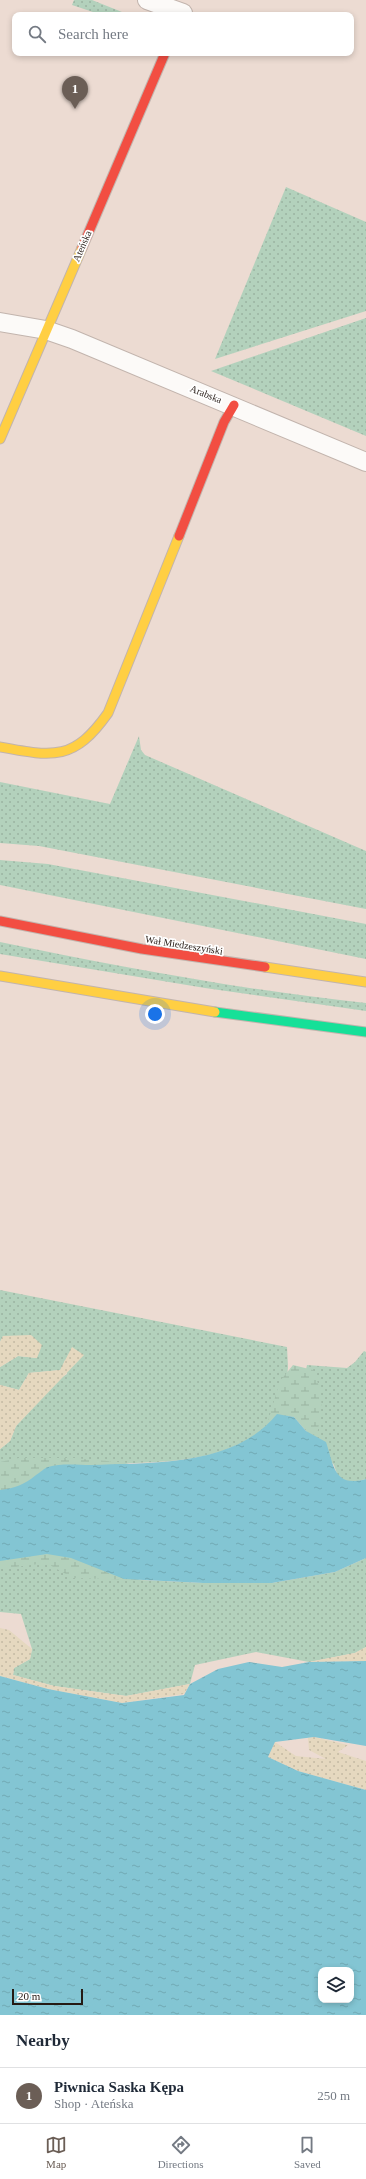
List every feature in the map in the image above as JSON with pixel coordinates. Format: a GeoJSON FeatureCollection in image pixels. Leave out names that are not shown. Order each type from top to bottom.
{"type":"FeatureCollection","features":[{"type":"Feature","properties":{"kind":"street"},"geometry":{"type":"LineString","coordinates":[[147,0],[184,9]]}},
{"type":"Feature","properties":{"kind":"street","name":"Ateńska"},"geometry":{"type":"LineString","coordinates":[[0,439],[164,56]]}},
{"type":"Feature","properties":{"kind":"street","name":"Arabska"},"geometry":{"type":"LineString","coordinates":[[0,322],[46,330],[72,339],[234,405],[366,462]]}},
{"type":"Feature","properties":{"kind":"street"},"geometry":{"type":"LineString","coordinates":[[0,747],[33,753],[55,754],[71,751],[86,742],[97,730],[108,713],[224,422],[234,405]]}},
{"type":"Feature","properties":{"kind":"street","name":"Wał Miedzeszyński"},"geometry":{"type":"LineString","coordinates":[[0,921],[142,949],[366,982]]}},
{"type":"Feature","properties":{"kind":"street"},"geometry":{"type":"LineString","coordinates":[[0,976],[216,1012],[366,1032]]}},
{"type":"Feature","properties":{"kind":"green space"},"geometry":{"type":"Polygon","coordinates":[[[74,0],[92,0],[122,12],[93,12],[72,5],[74,0]]]}},
{"type":"Feature","properties":{"kind":"green space"},"geometry":{"type":"Polygon","coordinates":[[[286,187],[366,222],[366,311],[215,359],[286,187]]]}},
{"type":"Feature","properties":{"kind":"green space"},"geometry":{"type":"Polygon","coordinates":[[[366,318],[366,436],[211,371],[366,318]]]}},
{"type":"Feature","properties":{"kind":"green space"},"geometry":{"type":"Polygon","coordinates":[[[139,736],[141,750],[145,755],[366,851],[366,909],[39,846],[0,843],[0,782],[110,804],[139,736]]]}},
{"type":"Feature","properties":{"kind":"green space"},"geometry":{"type":"Polygon","coordinates":[[[0,860],[48,864],[366,924],[366,959],[0,885],[0,860]]]}},
{"type":"Feature","properties":{"kind":"green space"},"geometry":{"type":"Polygon","coordinates":[[[0,942],[228,985],[366,1003],[366,1011],[205,988],[0,954],[0,942]]]}},
{"type":"Feature","properties":{"kind":"green space"},"geometry":{"type":"Polygon","coordinates":[[[0,1290],[287,1347],[288,1367],[284,1415],[277,1415],[260,1432],[239,1444],[217,1453],[168,1461],[55,1466],[36,1476],[0,1499],[0,1449],[10,1441],[16,1426],[59,1379],[67,1374],[65,1360],[61,1370],[29,1373],[19,1390],[0,1385],[0,1367],[18,1356],[37,1358],[3,1336],[0,1342],[0,1290]]]}},
{"type":"Feature","properties":{"kind":"green space"},"geometry":{"type":"Polygon","coordinates":[[[364,1351],[366,1352],[366,1479],[358,1481],[345,1481],[338,1477],[334,1465],[306,1431],[305,1374],[307,1365],[347,1368],[355,1362],[364,1351]]]}},
{"type":"Feature","properties":{"kind":"green space"},"geometry":{"type":"Polygon","coordinates":[[[293,1365],[313,1370],[317,1380],[321,1396],[321,1410],[317,1436],[306,1431],[294,1417],[277,1415],[266,1428],[280,1381],[293,1365]]]}},
{"type":"Feature","properties":{"kind":"green space"},"geometry":{"type":"Polygon","coordinates":[[[19,1458],[74,1458],[129,1463],[0,1502],[0,1462],[19,1458]]]}},
{"type":"Feature","properties":{"kind":"green space"},"geometry":{"type":"Polygon","coordinates":[[[28,1536],[140,1580],[73,1578],[46,1563],[0,1569],[0,1539],[28,1536]]]}},
{"type":"Feature","properties":{"kind":"green space"},"geometry":{"type":"Polygon","coordinates":[[[47,1554],[140,1580],[203,1583],[272,1583],[335,1572],[366,1558],[366,1647],[355,1653],[309,1662],[256,1652],[195,1665],[190,1684],[126,1696],[54,1686],[13,1675],[14,1668],[30,1659],[32,1649],[21,1614],[0,1612],[0,1561],[47,1554]]]}},
{"type":"Feature","properties":{"kind":"sand"},"geometry":{"type":"Polygon","coordinates":[[[31,1335],[42,1345],[37,1358],[18,1356],[0,1367],[0,1342],[3,1336],[31,1335]]]}},
{"type":"Feature","properties":{"kind":"sand"},"geometry":{"type":"Polygon","coordinates":[[[72,1347],[84,1355],[16,1426],[10,1441],[0,1449],[0,1385],[19,1390],[29,1373],[60,1370],[72,1347]]]}},
{"type":"Feature","properties":{"kind":"sand"},"geometry":{"type":"Polygon","coordinates":[[[0,1628],[9,1630],[32,1649],[30,1659],[14,1668],[13,1675],[54,1686],[126,1696],[190,1684],[184,1694],[122,1703],[48,1689],[0,1676],[0,1628]]]}},
{"type":"Feature","properties":{"kind":"sand"},"geometry":{"type":"Polygon","coordinates":[[[366,1647],[366,1661],[309,1662],[355,1653],[366,1647]]]}},
{"type":"Feature","properties":{"kind":"sand"},"geometry":{"type":"Polygon","coordinates":[[[314,1737],[348,1745],[338,1752],[366,1761],[366,1790],[298,1771],[268,1757],[275,1742],[296,1756],[326,1759],[309,1750],[308,1738],[314,1737]]]}},
{"type":"Feature","properties":{"kind":"water"},"geometry":{"type":"Polygon","coordinates":[[[277,1414],[294,1417],[306,1431],[326,1442],[334,1467],[341,1478],[355,1481],[366,1479],[366,1558],[335,1572],[272,1583],[203,1583],[124,1579],[71,1558],[47,1554],[0,1561],[0,1490],[23,1484],[45,1468],[53,1466],[166,1462],[216,1453],[239,1444],[259,1431],[277,1414]]]}},
{"type":"Feature","properties":{"kind":"water"},"geometry":{"type":"Polygon","coordinates":[[[366,1661],[366,1746],[314,1737],[275,1742],[268,1757],[298,1771],[366,1790],[366,2015],[0,2015],[0,1676],[48,1689],[122,1703],[184,1695],[190,1684],[218,1669],[249,1662],[282,1667],[309,1662],[366,1661]]]}},
{"type":"Feature","properties":{"kind":"traffic: fast"},"geometry":{"type":"LineString","coordinates":[[215,1012],[366,1032]]}},
{"type":"Feature","properties":{"kind":"traffic: slow"},"geometry":{"type":"LineString","coordinates":[[0,439],[82,248]]}},
{"type":"Feature","properties":{"kind":"traffic: slow"},"geometry":{"type":"LineString","coordinates":[[0,747],[35,753],[62,752],[84,740],[96,729],[108,713],[179,536]]}},
{"type":"Feature","properties":{"kind":"traffic: slow"},"geometry":{"type":"LineString","coordinates":[[265,967],[366,982]]}},
{"type":"Feature","properties":{"kind":"traffic: slow"},"geometry":{"type":"LineString","coordinates":[[0,976],[215,1012]]}},
{"type":"Feature","properties":{"kind":"traffic: jam"},"geometry":{"type":"LineString","coordinates":[[82,248],[164,56]]}},
{"type":"Feature","properties":{"kind":"traffic: jam"},"geometry":{"type":"LineString","coordinates":[[179,536],[224,422],[234,405]]}},
{"type":"Feature","properties":{"kind":"traffic: jam"},"geometry":{"type":"LineString","coordinates":[[0,921],[142,949],[265,967]]}},
{"type":"Feature","properties":{"kind":"place","name":"Piwnica Saska Kępa"},"geometry":{"type":"Point","coordinates":[75,109]}}]}
